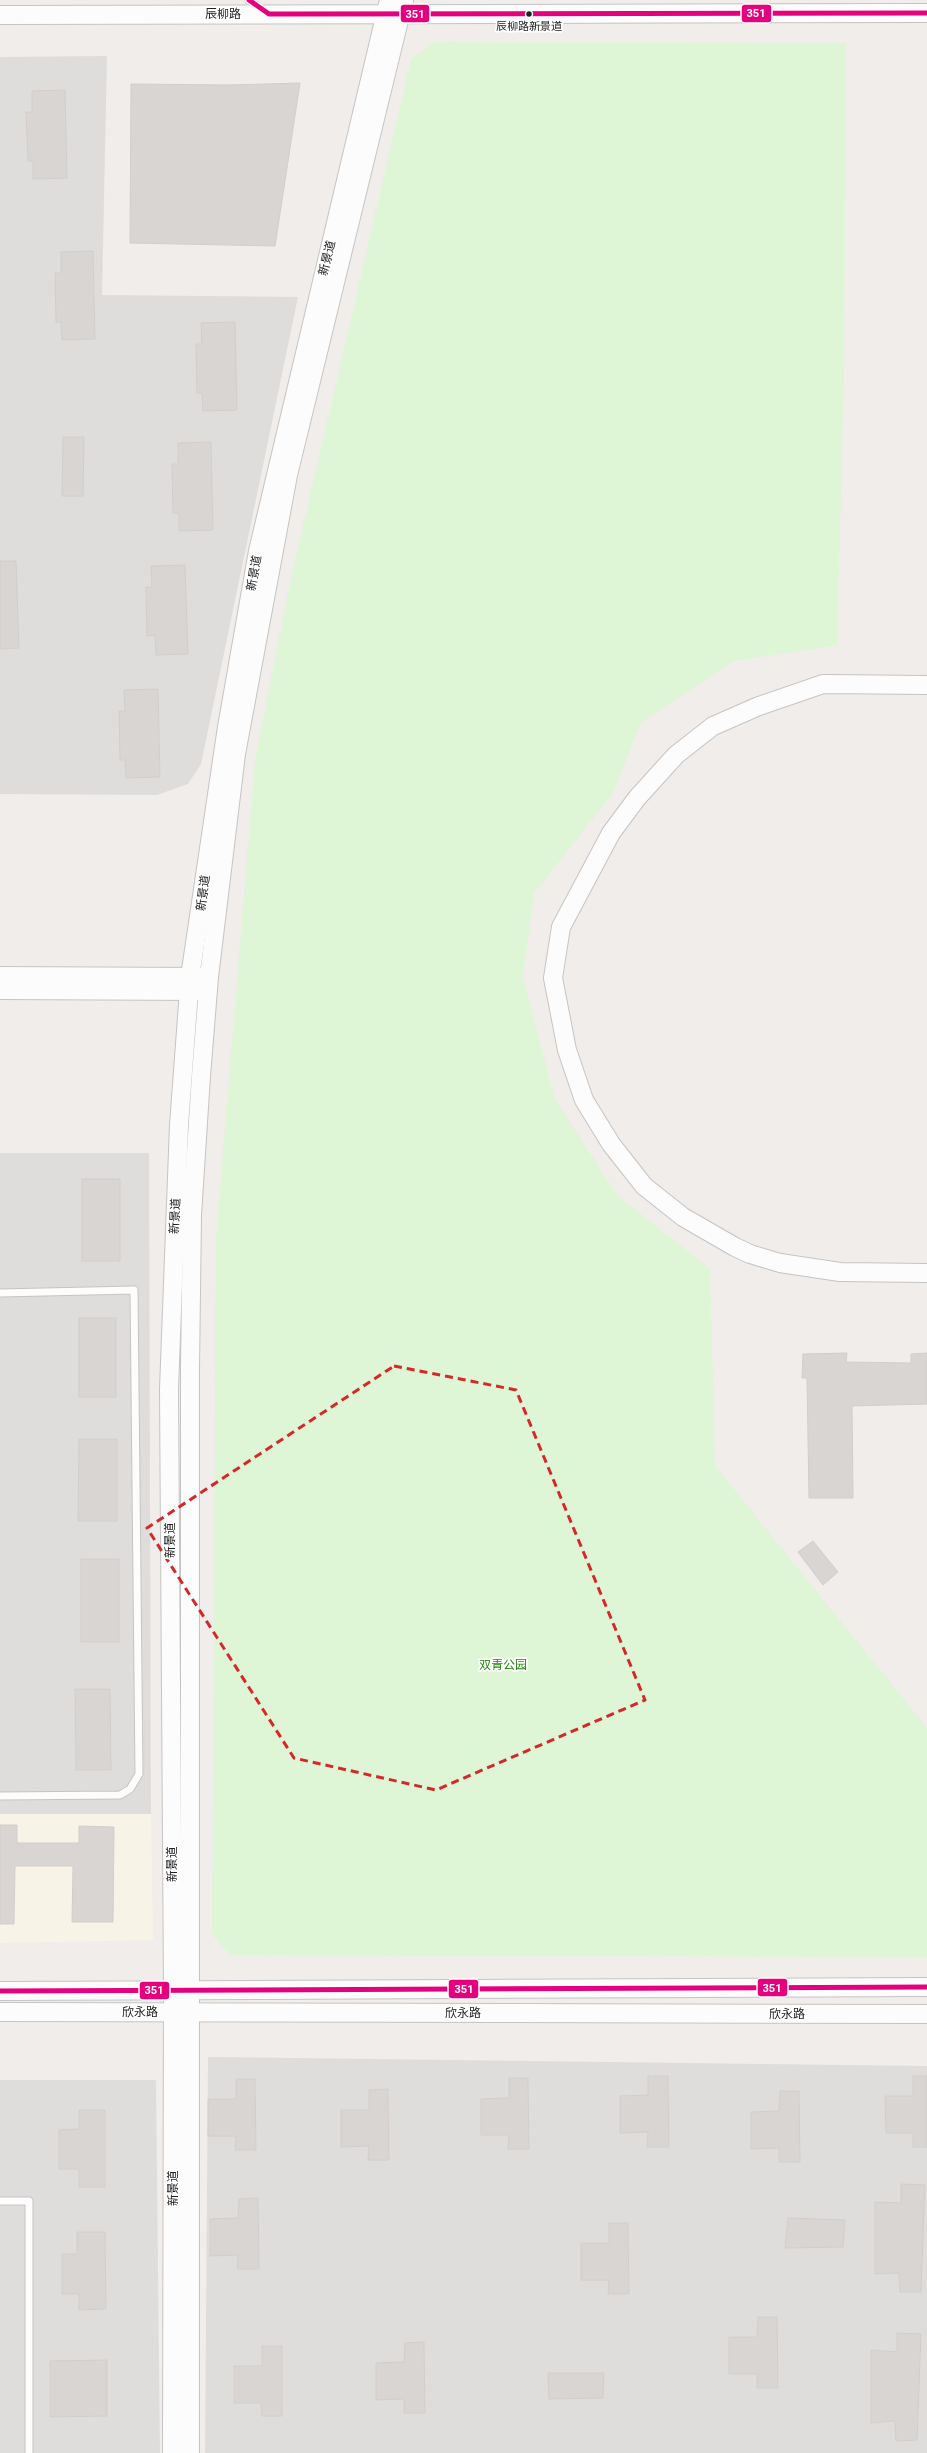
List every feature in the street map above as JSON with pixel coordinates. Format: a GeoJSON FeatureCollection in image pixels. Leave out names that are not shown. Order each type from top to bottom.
{"type":"FeatureCollection","features":[{"type":"Feature","properties":{"kind":"street","name":"辰柳路"},"geometry":{"type":"LineString","coordinates":[[0,15],[269,14],[395,7],[927,13]]}},
{"type":"Feature","properties":{"kind":"street","name":"新景道"},"geometry":{"type":"LineString","coordinates":[[181,1991],[169,1389],[179,1125],[190,984],[227,727],[258,551],[395,7]]}},
{"type":"Feature","properties":{"kind":"street","name":"新景道"},"geometry":{"type":"LineString","coordinates":[[172,2453],[181,2012],[192,1230],[208,984],[236,754],[286,483],[395,7]]}},
{"type":"Feature","properties":{"kind":"street"},"geometry":{"type":"LineString","coordinates":[[927,685],[823,684],[759,706],[713,726],[676,755],[637,798],[611,833],[561,927],[553,978],[567,1050],[584,1100],[611,1144],[644,1186],[677,1212],[735,1247],[750,1254],[780,1263],[840,1272],[927,1273]]}},
{"type":"Feature","properties":{"kind":"street"},"geometry":{"type":"LineString","coordinates":[[0,976],[190,984]]}},
{"type":"Feature","properties":{"kind":"street"},"geometry":{"type":"LineString","coordinates":[[0,990],[208,984]]}},
{"type":"Feature","properties":{"kind":"street","name":"欣永路"},"geometry":{"type":"LineString","coordinates":[[0,1991],[927,1988]]}},
{"type":"Feature","properties":{"kind":"street","name":"欣永路"},"geometry":{"type":"LineString","coordinates":[[0,2012],[927,2014]]}},
{"type":"Feature","properties":{"kind":"street","name":"新景道"},"geometry":{"type":"LineString","coordinates":[[181,2012],[190,2453]]}},
{"type":"Feature","properties":{"kind":"lane"},"geometry":{"type":"LineString","coordinates":[[249,0],[269,14]]}},
{"type":"Feature","properties":{"kind":"lane"},"geometry":{"type":"LineString","coordinates":[[0,1293],[134,1290],[139,1774],[130,1788],[120,1795],[0,1796]]}},
{"type":"Feature","properties":{"kind":"lane"},"geometry":{"type":"LineString","coordinates":[[0,2201],[28,2201],[28,2453]]}},
{"type":"Feature","properties":{"kind":"highlighted area"},"geometry":{"type":"Polygon","coordinates":[[[394,1366],[516,1390],[645,1700],[436,1790],[294,1758],[147,1528],[394,1366]]]}},
{"type":"Feature","properties":{"kind":"shaded area"},"geometry":{"type":"Polygon","coordinates":[[[107,56],[102,295],[298,297],[201,764],[188,784],[157,795],[0,794],[0,57],[107,56]]]}},
{"type":"Feature","properties":{"kind":"shaded area"},"geometry":{"type":"Polygon","coordinates":[[[0,1153],[149,1153],[151,1814],[0,1814],[0,1153]]]}},
{"type":"Feature","properties":{"kind":"shaded area"},"geometry":{"type":"Polygon","coordinates":[[[0,1814],[151,1814],[153,1940],[0,1943],[0,1814]]]}},
{"type":"Feature","properties":{"kind":"shaded area"},"geometry":{"type":"Polygon","coordinates":[[[208,2057],[927,2066],[927,2453],[205,2453],[208,2057]]]}},
{"type":"Feature","properties":{"kind":"shaded area"},"geometry":{"type":"Polygon","coordinates":[[[0,2080],[156,2080],[160,2453],[0,2453],[0,2080]]]}},
{"type":"Feature","properties":{"kind":"green space","name":"双青公园"},"geometry":{"type":"Polygon","coordinates":[[[433,42],[846,43],[844,373],[837,645],[734,661],[641,722],[613,793],[534,893],[523,977],[555,1100],[618,1196],[710,1269],[715,1466],[927,1728],[927,1957],[230,1955],[212,1934],[216,1238],[255,760],[291,578],[411,59],[433,42]]]}},
{"type":"Feature","properties":{"kind":"building"},"geometry":{"type":"Polygon","coordinates":[[[300,83],[275,246],[130,243],[131,84],[229,85],[300,83]]]}},
{"type":"Feature","properties":{"kind":"building"},"geometry":{"type":"Polygon","coordinates":[[[65,90],[67,178],[33,179],[33,161],[28,161],[26,112],[32,112],[32,91],[65,90]]]}},
{"type":"Feature","properties":{"kind":"building"},"geometry":{"type":"Polygon","coordinates":[[[93,251],[95,339],[62,340],[61,322],[56,322],[55,273],[61,273],[61,252],[93,251]]]}},
{"type":"Feature","properties":{"kind":"building"},"geometry":{"type":"Polygon","coordinates":[[[235,322],[237,410],[203,411],[202,393],[197,393],[196,344],[202,344],[201,323],[235,322]]]}},
{"type":"Feature","properties":{"kind":"building"},"geometry":{"type":"Polygon","coordinates":[[[63,437],[84,437],[83,496],[62,496],[63,437]]]}},
{"type":"Feature","properties":{"kind":"building"},"geometry":{"type":"Polygon","coordinates":[[[211,442],[213,530],[179,531],[179,513],[173,513],[172,464],[178,464],[178,443],[211,442]]]}},
{"type":"Feature","properties":{"kind":"building"},"geometry":{"type":"Polygon","coordinates":[[[0,561],[16,561],[19,648],[0,649],[0,561]]]}},
{"type":"Feature","properties":{"kind":"building"},"geometry":{"type":"Polygon","coordinates":[[[185,565],[188,654],[156,655],[155,635],[147,636],[146,587],[152,587],[151,566],[185,565]]]}},
{"type":"Feature","properties":{"kind":"building"},"geometry":{"type":"Polygon","coordinates":[[[158,689],[160,777],[126,778],[125,760],[120,760],[119,711],[125,711],[124,690],[158,689]]]}},
{"type":"Feature","properties":{"kind":"building"},"geometry":{"type":"Polygon","coordinates":[[[82,1179],[120,1179],[120,1261],[82,1261],[82,1179]]]}},
{"type":"Feature","properties":{"kind":"building"},"geometry":{"type":"Polygon","coordinates":[[[79,1318],[116,1318],[116,1397],[79,1397],[79,1318]]]}},
{"type":"Feature","properties":{"kind":"building"},"geometry":{"type":"Polygon","coordinates":[[[847,1353],[846,1362],[911,1363],[911,1354],[927,1353],[927,1404],[852,1406],[853,1498],[809,1498],[807,1378],[802,1378],[803,1354],[847,1353]]]}},
{"type":"Feature","properties":{"kind":"building"},"geometry":{"type":"Polygon","coordinates":[[[79,1439],[117,1439],[117,1521],[78,1521],[79,1439]]]}},
{"type":"Feature","properties":{"kind":"building"},"geometry":{"type":"Polygon","coordinates":[[[813,1541],[838,1572],[823,1585],[798,1552],[813,1541]]]}},
{"type":"Feature","properties":{"kind":"building"},"geometry":{"type":"Polygon","coordinates":[[[81,1559],[119,1559],[119,1642],[81,1642],[81,1559]]]}},
{"type":"Feature","properties":{"kind":"building"},"geometry":{"type":"Polygon","coordinates":[[[75,1689],[110,1689],[111,1770],[76,1770],[75,1689]]]}},
{"type":"Feature","properties":{"kind":"building"},"geometry":{"type":"Polygon","coordinates":[[[0,1825],[17,1825],[17,1843],[79,1843],[79,1826],[114,1827],[113,1922],[72,1922],[73,1866],[15,1866],[14,1924],[0,1924],[0,1825]]]}},
{"type":"Feature","properties":{"kind":"building"},"geometry":{"type":"Polygon","coordinates":[[[648,2076],[668,2076],[669,2147],[647,2147],[648,2132],[620,2133],[620,2096],[648,2095],[648,2076]]]}},
{"type":"Feature","properties":{"kind":"building"},"geometry":{"type":"Polygon","coordinates":[[[913,2076],[927,2076],[927,2147],[913,2147],[913,2133],[886,2133],[885,2096],[913,2096],[913,2076]]]}},
{"type":"Feature","properties":{"kind":"building"},"geometry":{"type":"Polygon","coordinates":[[[509,2078],[528,2078],[529,2149],[508,2149],[509,2135],[481,2135],[481,2099],[509,2098],[509,2078]]]}},
{"type":"Feature","properties":{"kind":"building"},"geometry":{"type":"Polygon","coordinates":[[[236,2079],[255,2079],[256,2150],[235,2150],[236,2136],[208,2136],[208,2099],[236,2099],[236,2079]]]}},
{"type":"Feature","properties":{"kind":"building"},"geometry":{"type":"Polygon","coordinates":[[[388,2089],[389,2160],[368,2160],[369,2146],[341,2147],[341,2110],[369,2110],[369,2090],[388,2089]]]}},
{"type":"Feature","properties":{"kind":"building"},"geometry":{"type":"Polygon","coordinates":[[[780,2091],[799,2091],[800,2162],[779,2162],[779,2148],[751,2149],[751,2112],[779,2111],[780,2091]]]}},
{"type":"Feature","properties":{"kind":"building"},"geometry":{"type":"Polygon","coordinates":[[[79,2110],[105,2110],[105,2187],[79,2187],[79,2169],[59,2169],[59,2130],[79,2129],[79,2110]]]}},
{"type":"Feature","properties":{"kind":"building"},"geometry":{"type":"Polygon","coordinates":[[[901,2184],[925,2185],[921,2292],[900,2292],[899,2273],[875,2274],[875,2202],[901,2203],[901,2184]]]}},
{"type":"Feature","properties":{"kind":"building"},"geometry":{"type":"Polygon","coordinates":[[[258,2198],[259,2269],[237,2269],[238,2255],[210,2256],[210,2219],[238,2218],[239,2199],[258,2198]]]}},
{"type":"Feature","properties":{"kind":"building"},"geometry":{"type":"Polygon","coordinates":[[[788,2218],[845,2220],[843,2247],[785,2248],[788,2218]]]}},
{"type":"Feature","properties":{"kind":"building"},"geometry":{"type":"Polygon","coordinates":[[[609,2223],[628,2223],[629,2294],[608,2294],[609,2280],[581,2280],[581,2243],[609,2243],[609,2223]]]}},
{"type":"Feature","properties":{"kind":"building"},"geometry":{"type":"Polygon","coordinates":[[[77,2232],[105,2232],[106,2309],[79,2310],[79,2294],[62,2294],[62,2254],[77,2254],[77,2232]]]}},
{"type":"Feature","properties":{"kind":"building"},"geometry":{"type":"Polygon","coordinates":[[[758,2317],[777,2317],[778,2388],[757,2388],[757,2374],[729,2374],[729,2337],[757,2337],[758,2317]]]}},
{"type":"Feature","properties":{"kind":"building"},"geometry":{"type":"Polygon","coordinates":[[[897,2333],[921,2334],[917,2440],[896,2441],[895,2421],[871,2423],[871,2350],[897,2352],[897,2333]]]}},
{"type":"Feature","properties":{"kind":"building"},"geometry":{"type":"Polygon","coordinates":[[[424,2342],[425,2413],[404,2413],[404,2399],[376,2400],[376,2363],[404,2362],[405,2343],[424,2342]]]}},
{"type":"Feature","properties":{"kind":"building"},"geometry":{"type":"Polygon","coordinates":[[[262,2346],[282,2346],[282,2416],[262,2416],[261,2403],[234,2403],[234,2366],[262,2366],[262,2346]]]}},
{"type":"Feature","properties":{"kind":"building"},"geometry":{"type":"Polygon","coordinates":[[[107,2360],[107,2416],[50,2417],[50,2361],[107,2360]]]}},
{"type":"Feature","properties":{"kind":"building"},"geometry":{"type":"Polygon","coordinates":[[[548,2373],[604,2373],[603,2398],[549,2399],[548,2373]]]}},
{"type":"Feature","properties":{"kind":"transit line","name":"351"},"geometry":{"type":"LineString","coordinates":[[249,0],[269,14],[927,13]]}},
{"type":"Feature","properties":{"kind":"transit line","name":"351"},"geometry":{"type":"LineString","coordinates":[[0,1991],[927,1987]]}},
{"type":"Feature","properties":{"kind":"place","name":"辰柳路新景道"},"geometry":{"type":"Point","coordinates":[529,14]}}]}
